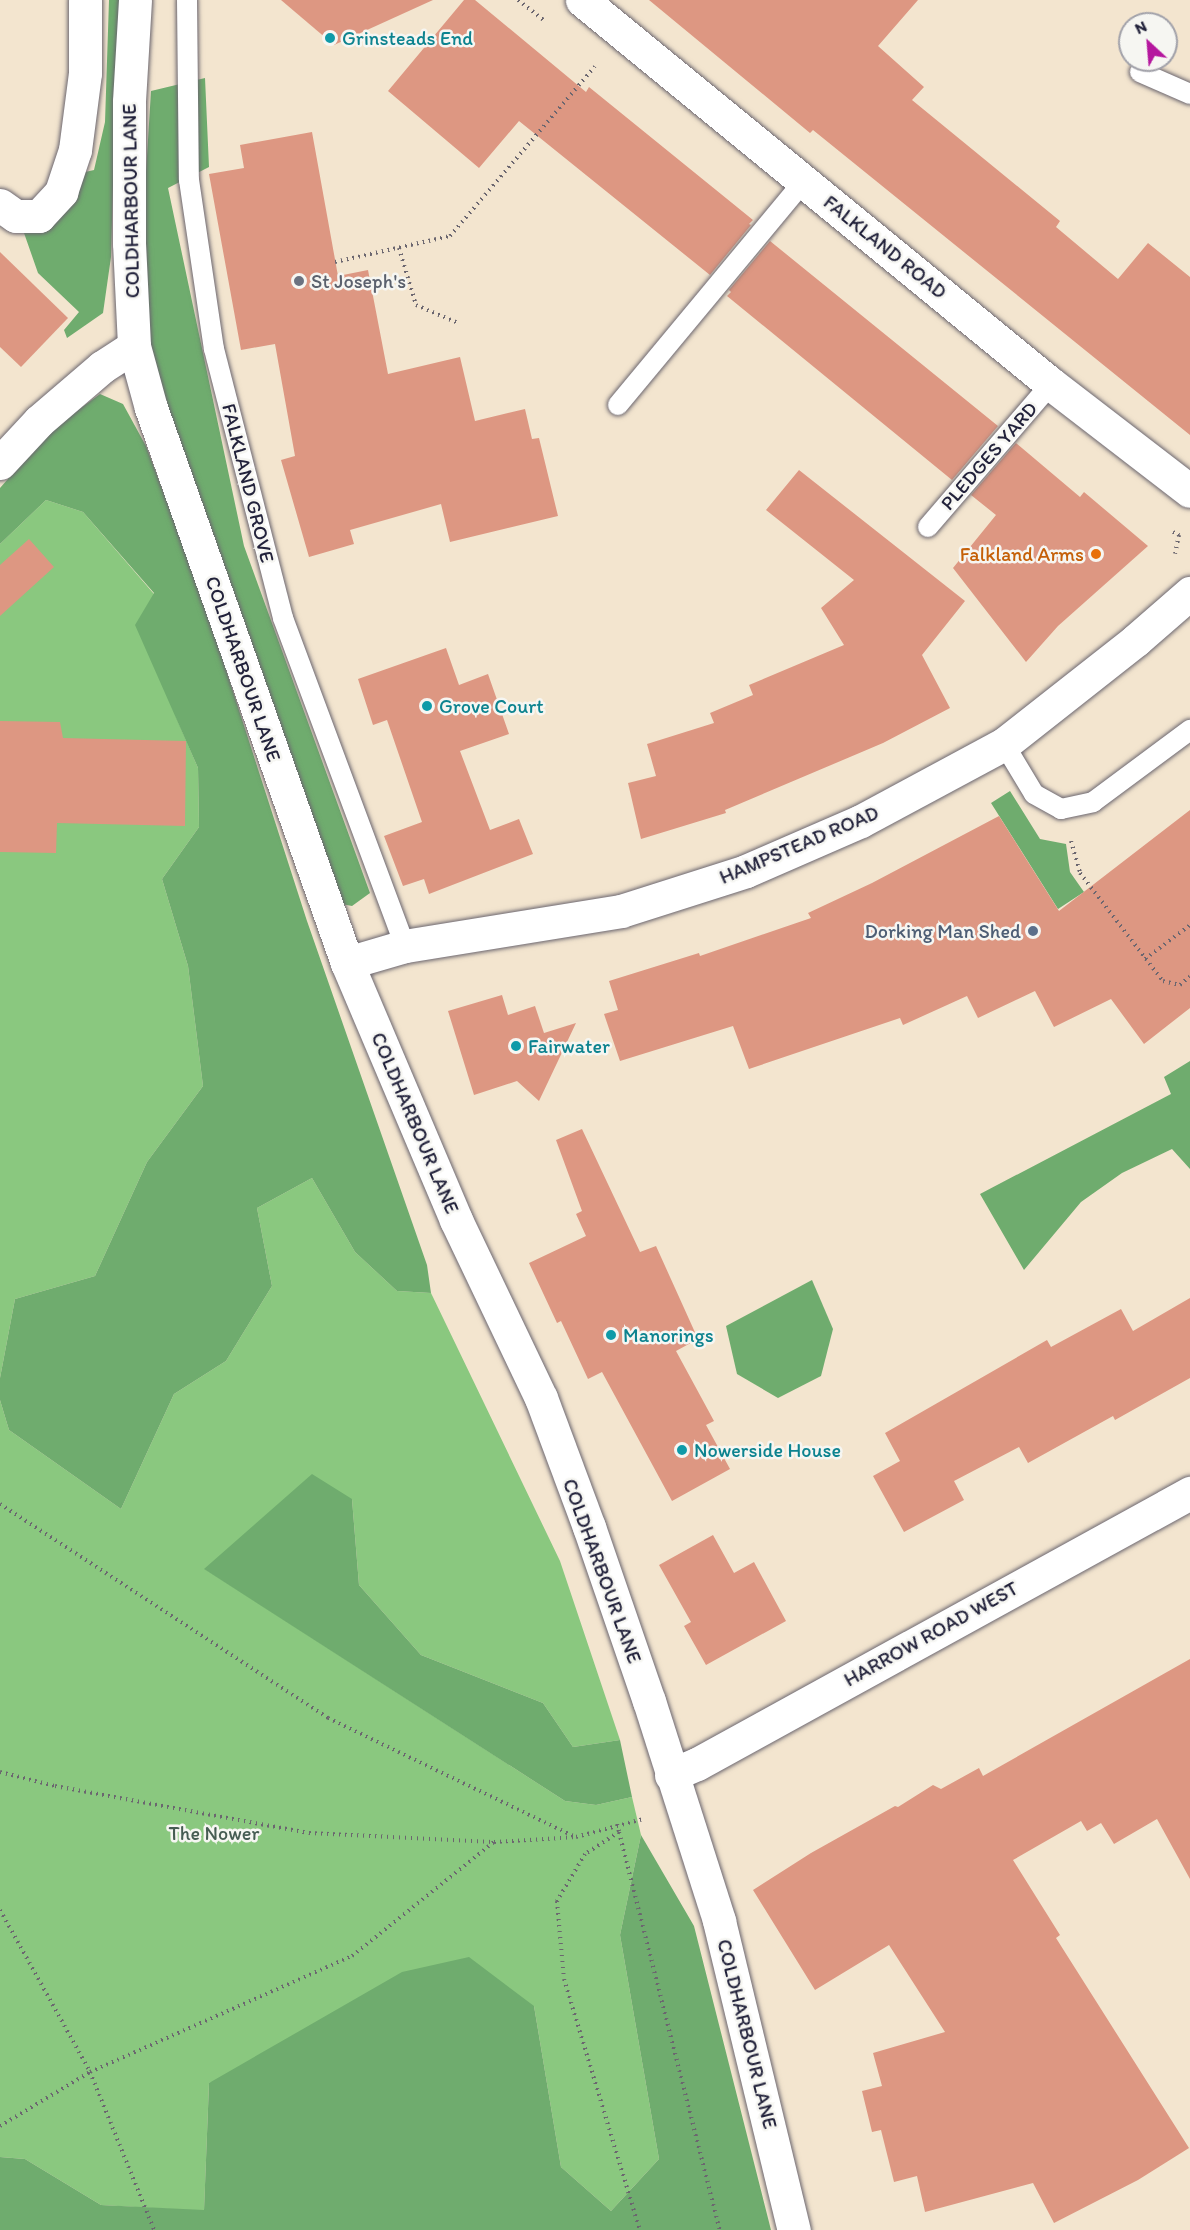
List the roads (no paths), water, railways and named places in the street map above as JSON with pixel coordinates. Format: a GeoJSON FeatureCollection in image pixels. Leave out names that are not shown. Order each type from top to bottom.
{"type":"FeatureCollection","features":[{"type":"Feature","properties":{"kind":"street"},"geometry":{"type":"LineString","coordinates":[[0,205],[16,216],[39,216],[61,192],[75,150],[85,73],[85,0]]}},
{"type":"Feature","properties":{"kind":"street","name":"COLDHARBOUR LANE"},"geometry":{"type":"LineString","coordinates":[[135,0],[129,102],[129,220],[134,346],[151,408],[347,963],[456,1220],[541,1398],[646,1690],[719,1921],[794,2230]]}},
{"type":"Feature","properties":{"kind":"street","name":"FALKLAND ROAD"},"geometry":{"type":"LineString","coordinates":[[582,0],[1051,384],[1190,492]]}},
{"type":"Feature","properties":{"kind":"street"},"geometry":{"type":"LineString","coordinates":[[0,463],[39,421],[102,367],[134,346]]}},
{"type":"Feature","properties":{"kind":"street","name":"HAMPSTEAD ROAD"},"geometry":{"type":"LineString","coordinates":[[347,963],[405,946],[621,911],[746,871],[861,821],[1004,744],[1136,640],[1190,593]]}},
{"type":"Feature","properties":{"kind":"street","name":"HARROW ROAD WEST"},"geometry":{"type":"LineString","coordinates":[[671,1775],[707,1759],[1190,1493]]}},
{"type":"Feature","properties":{"kind":"lane","name":"FALKLAND GROVE"},"geometry":{"type":"LineString","coordinates":[[186,0],[189,180],[214,350],[283,618],[405,946]]}},
{"type":"Feature","properties":{"kind":"lane"},"geometry":{"type":"LineString","coordinates":[[1140,72],[1190,94]]}},
{"type":"Feature","properties":{"kind":"lane"},"geometry":{"type":"LineString","coordinates":[[618,405],[804,182]]}},
{"type":"Feature","properties":{"kind":"lane","name":"PLEDGES YARD"},"geometry":{"type":"LineString","coordinates":[[928,527],[1051,384]]}},
{"type":"Feature","properties":{"kind":"lane"},"geometry":{"type":"LineString","coordinates":[[1004,744],[1034,794],[1061,809],[1093,802],[1190,730]]}},
{"type":"Feature","properties":{"kind":"place","name":"Grinsteads End"},"geometry":{"type":"Point","coordinates":[330,38]}},
{"type":"Feature","properties":{"kind":"place","name":"St Joseph's"},"geometry":{"type":"Point","coordinates":[299,281]}},
{"type":"Feature","properties":{"kind":"place","name":"Falkland Arms"},"geometry":{"type":"Point","coordinates":[1096,554]}},
{"type":"Feature","properties":{"kind":"place","name":"Grove Court"},"geometry":{"type":"Point","coordinates":[427,706]}},
{"type":"Feature","properties":{"kind":"place","name":"Dorking Man Shed"},"geometry":{"type":"Point","coordinates":[1033,931]}},
{"type":"Feature","properties":{"kind":"place","name":"Fairwater"},"geometry":{"type":"Point","coordinates":[516,1046]}},
{"type":"Feature","properties":{"kind":"place","name":"Manorings"},"geometry":{"type":"Point","coordinates":[611,1335]}},
{"type":"Feature","properties":{"kind":"place","name":"Nowerside House"},"geometry":{"type":"Point","coordinates":[682,1450]}},
{"type":"Feature","properties":{"kind":"park label","name":"The Nower"},"geometry":{"type":"Point","coordinates":[214,1833]}}]}
